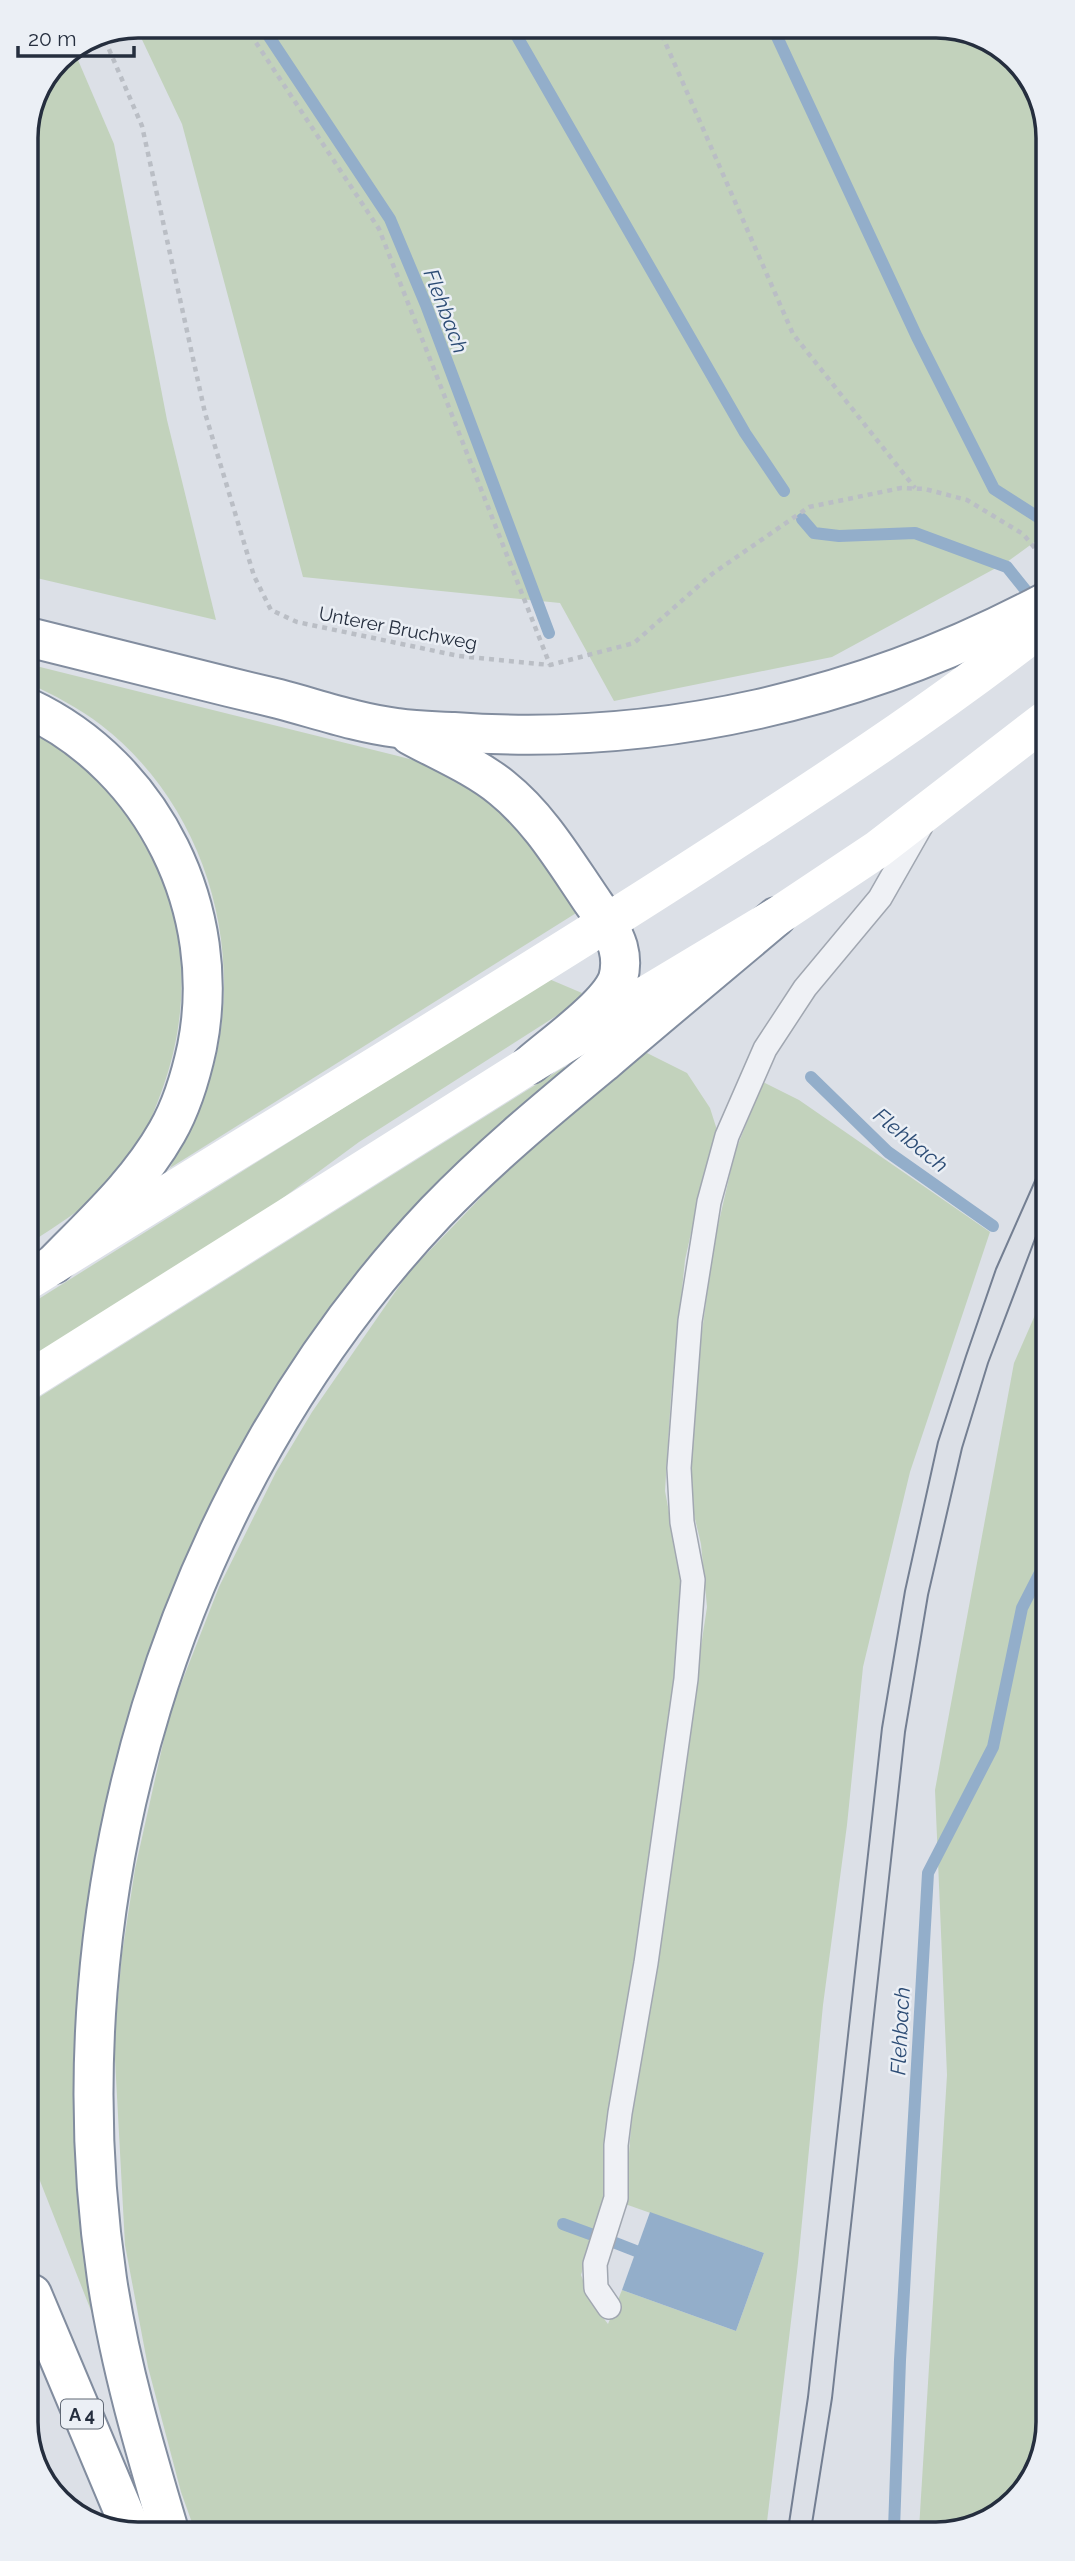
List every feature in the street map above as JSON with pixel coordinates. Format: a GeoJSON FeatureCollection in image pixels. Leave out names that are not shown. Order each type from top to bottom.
{"type":"FeatureCollection","features":[{"type":"Feature","properties":{"kind":"main road"},"geometry":{"type":"LineString","coordinates":[[39,640],[395,728],[501,736],[607,733],[712,720],[815,697],[916,663],[1036,607]]}},
{"type":"Feature","properties":{"kind":"main road"},"geometry":{"type":"LineString","coordinates":[[42,1272],[607,924],[823,784],[978,677],[1036,631]]}},
{"type":"Feature","properties":{"kind":"main road"},"geometry":{"type":"LineString","coordinates":[[39,713],[97,752],[138,795],[169,845],[191,900],[202,958],[203,1017],[191,1075],[169,1129],[137,1179],[42,1272]]}},
{"type":"Feature","properties":{"kind":"main road"},"geometry":{"type":"LineString","coordinates":[[395,728],[473,768],[503,789],[552,840],[607,924],[618,947],[621,967],[617,982],[608,998],[531,1064]]}},
{"type":"Feature","properties":{"kind":"main road"},"geometry":{"type":"LineString","coordinates":[[38,1374],[531,1064],[776,917],[878,849],[1035,728]]}},
{"type":"Feature","properties":{"kind":"main road"},"geometry":{"type":"LineString","coordinates":[[167,2522],[125,2373],[107,2279],[97,2183],[93,2087],[97,1992],[108,1896],[120,1829],[150,1710],[181,1619],[219,1531],[264,1447],[315,1365],[372,1288],[434,1215],[501,1147],[776,917]]}},
{"type":"Feature","properties":{"kind":"main road","name":"A 4"},"geometry":{"type":"LineString","coordinates":[[38,2308],[127,2521]]}},
{"type":"Feature","properties":{"kind":"lane"},"geometry":{"type":"LineString","coordinates":[[609,2307],[596,2288],[595,2264],[616,2198],[620,2113],[646,1963],[687,1668],[693,1580],[680,1497],[681,1445],[690,1321],[709,1202],[727,1136],[765,1049],[805,988],[880,898],[929,811]]}},
{"type":"Feature","properties":{"kind":"path"},"geometry":{"type":"LineString","coordinates":[[253,38],[379,229],[550,665]]}},
{"type":"Feature","properties":{"kind":"path"},"geometry":{"type":"LineString","coordinates":[[664,39],[793,334],[915,488]]}},
{"type":"Feature","properties":{"kind":"path","name":"Unterer Bruchweg"},"geometry":{"type":"LineString","coordinates":[[107,44],[142,126],[205,413],[254,576],[271,610],[297,622],[459,656],[550,665],[634,642],[712,574],[809,507],[901,488],[925,489],[967,500],[1023,534],[1036,549]]}},
{"type":"Feature","properties":{"kind":"green space"},"geometry":{"type":"Polygon","coordinates":[[[141,38],[943,39],[975,46],[997,59],[1016,78],[1026,94],[1036,125],[1036,541],[1007,562],[832,657],[614,701],[560,603],[303,577],[182,124],[141,38]]]}},
{"type":"Feature","properties":{"kind":"green space"},"geometry":{"type":"Polygon","coordinates":[[[78,60],[114,144],[167,420],[216,620],[39,579],[39,132],[42,112],[55,83],[78,60]]]}},
{"type":"Feature","properties":{"kind":"green space"},"geometry":{"type":"Polygon","coordinates":[[[39,667],[430,766],[454,777],[497,808],[533,847],[581,910],[170,1168],[200,1104],[214,1065],[222,1018],[224,971],[219,924],[207,878],[190,835],[166,794],[136,757],[101,725],[39,688],[39,667]]]}},
{"type":"Feature","properties":{"kind":"green space"},"geometry":{"type":"Polygon","coordinates":[[[39,737],[75,761],[113,797],[143,839],[165,885],[178,935],[182,986],[176,1039],[161,1093],[133,1158],[118,1177],[69,1217],[39,1238],[39,737]]]}},
{"type":"Feature","properties":{"kind":"green space"},"geometry":{"type":"Polygon","coordinates":[[[549,979],[582,993],[575,1004],[359,1142],[245,1226],[38,1355],[38,1299],[549,979]]]}},
{"type":"Feature","properties":{"kind":"green space"},"geometry":{"type":"Polygon","coordinates":[[[645,1052],[687,1073],[710,1108],[717,1130],[704,1174],[685,1260],[671,1397],[665,1491],[681,1576],[677,1652],[662,1798],[601,2213],[581,2275],[592,2303],[608,2324],[622,2290],[736,2331],[764,2253],[625,2204],[634,2089],[707,1607],[701,1544],[689,1494],[700,1346],[714,1243],[735,1152],[763,1082],[799,1100],[990,1232],[910,1472],[863,1667],[767,2522],[192,2522],[181,2492],[148,2367],[125,2245],[114,2041],[122,1954],[135,1869],[170,1712],[219,1587],[276,1472],[312,1412],[409,1272],[542,1134],[645,1052]]]}},
{"type":"Feature","properties":{"kind":"green space"},"geometry":{"type":"Polygon","coordinates":[[[564,1067],[567,1068],[364,1277],[117,1782],[99,2331],[38,2176],[38,1398],[564,1067]]]}},
{"type":"Feature","properties":{"kind":"green space"},"geometry":{"type":"Polygon","coordinates":[[[1036,1313],[1036,2436],[1023,2473],[1003,2498],[981,2512],[956,2521],[919,2522],[947,2075],[935,1790],[1014,1363],[1036,1313]]]}},
{"type":"Feature","properties":{"kind":"water"},"geometry":{"type":"Polygon","coordinates":[[[650,2212],[764,2253],[736,2331],[622,2290],[650,2212]]]}},
{"type":"Feature","properties":{"kind":"waterway","name":"Flehbach"},"geometry":{"type":"LineString","coordinates":[[270,38],[390,219],[426,305],[549,633]]}},
{"type":"Feature","properties":{"kind":"waterway"},"geometry":{"type":"LineString","coordinates":[[518,38],[745,433],[784,491]]}},
{"type":"Feature","properties":{"kind":"waterway"},"geometry":{"type":"LineString","coordinates":[[778,39],[917,337],[994,489],[1036,516]]}},
{"type":"Feature","properties":{"kind":"waterway"},"geometry":{"type":"LineString","coordinates":[[802,519],[814,533],[839,536],[915,533],[1007,567],[1035,602]]}},
{"type":"Feature","properties":{"kind":"waterway","name":"Flehbach"},"geometry":{"type":"LineString","coordinates":[[811,1077],[888,1152],[993,1226]]}},
{"type":"Feature","properties":{"kind":"waterway","name":"Flehbach"},"geometry":{"type":"LineString","coordinates":[[894,2522],[900,2360],[928,1873],[993,1747],[1022,1608],[1036,1581]]}},
{"type":"Feature","properties":{"kind":"waterway"},"geometry":{"type":"LineString","coordinates":[[563,2224],[593,2235]]}},
{"type":"Feature","properties":{"kind":"waterway"},"geometry":{"type":"LineString","coordinates":[[613,2242],[636,2251]]}},
{"type":"Feature","properties":{"kind":"tram line"},"geometry":{"type":"LineString","coordinates":[[789,2522],[808,2397],[882,1728],[905,1591],[938,1442],[996,1269],[1036,1179]]}},
{"type":"Feature","properties":{"kind":"tram line"},"geometry":{"type":"LineString","coordinates":[[812,2522],[832,2398],[905,1732],[928,1595],[962,1448],[988,1363],[1036,1236]]}}]}
